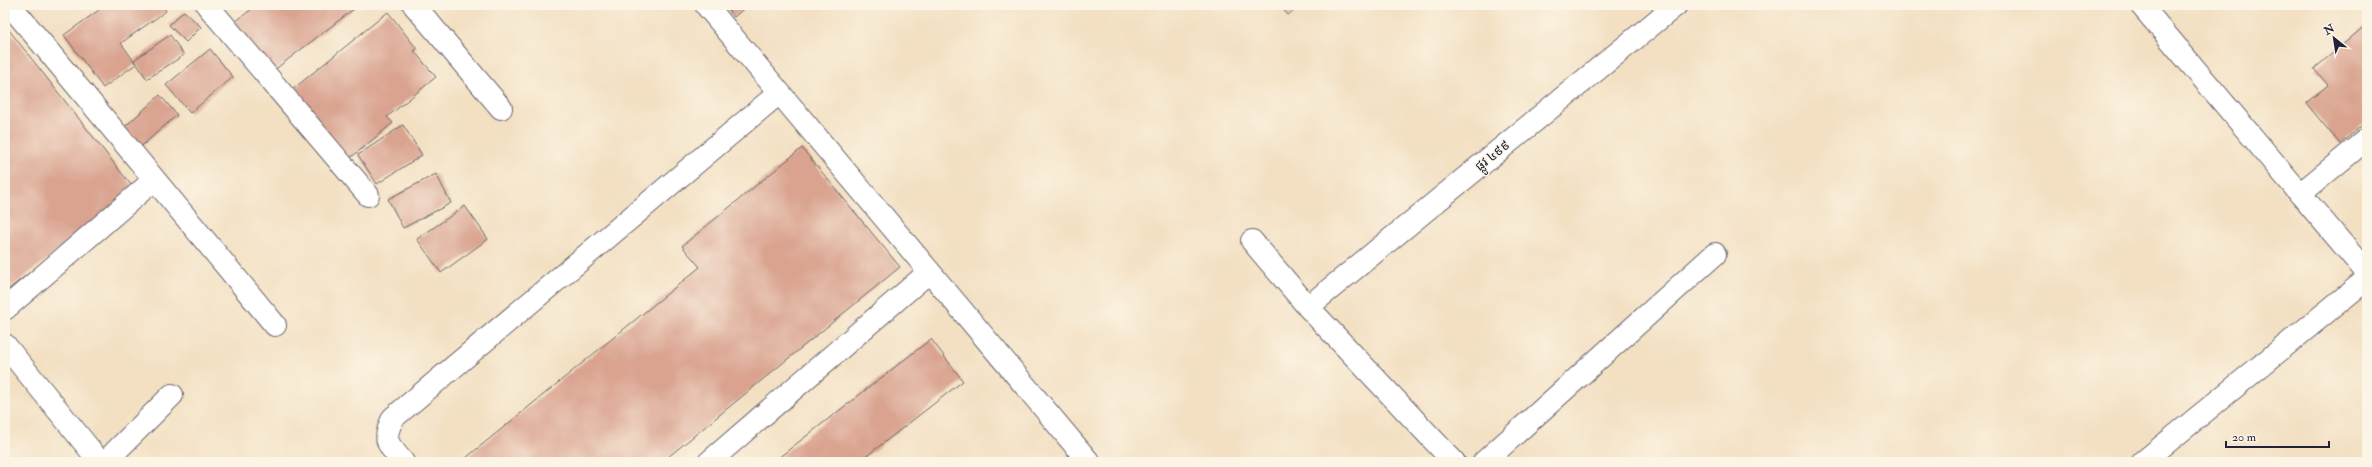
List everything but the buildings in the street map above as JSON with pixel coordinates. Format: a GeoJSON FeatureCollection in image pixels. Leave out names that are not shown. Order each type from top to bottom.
{"type":"FeatureCollection","features":[{"type":"Feature","properties":{"kind":"street"},"geometry":{"type":"LineString","coordinates":[[10,5],[275,325]]}},
{"type":"Feature","properties":{"kind":"street"},"geometry":{"type":"LineString","coordinates":[[207,5],[368,195]]}},
{"type":"Feature","properties":{"kind":"street"},"geometry":{"type":"LineString","coordinates":[[414,5],[501,108]]}},
{"type":"Feature","properties":{"kind":"street"},"geometry":{"type":"LineString","coordinates":[[706,5],[1089,462]]}},
{"type":"Feature","properties":{"kind":"street"},"geometry":{"type":"LineString","coordinates":[[2141,5],[2367,273]]}},
{"type":"Feature","properties":{"kind":"street","name":"ផ្លូវ ៤៩៩"},"geometry":{"type":"LineString","coordinates":[[1308,306],[1669,7]]}},
{"type":"Feature","properties":{"kind":"street"},"geometry":{"type":"LineString","coordinates":[[403,462],[387,442],[386,433],[393,418],[779,93]]}},
{"type":"Feature","properties":{"kind":"street"},"geometry":{"type":"LineString","coordinates":[[2300,194],[2367,139]]}},
{"type":"Feature","properties":{"kind":"street"},"geometry":{"type":"LineString","coordinates":[[5,309],[154,180]]}},
{"type":"Feature","properties":{"kind":"street"},"geometry":{"type":"LineString","coordinates":[[1252,241],[1308,306],[1454,462]]}},
{"type":"Feature","properties":{"kind":"street"},"geometry":{"type":"LineString","coordinates":[[1484,462],[1715,254]]}},
{"type":"Feature","properties":{"kind":"street"},"geometry":{"type":"LineString","coordinates":[[709,462],[930,272]]}},
{"type":"Feature","properties":{"kind":"street"},"geometry":{"type":"LineString","coordinates":[[2144,462],[2367,279]]}},
{"type":"Feature","properties":{"kind":"street"},"geometry":{"type":"LineString","coordinates":[[5,346],[100,462]]}},
{"type":"Feature","properties":{"kind":"street"},"geometry":{"type":"LineString","coordinates":[[105,462],[172,395]]}}]}
